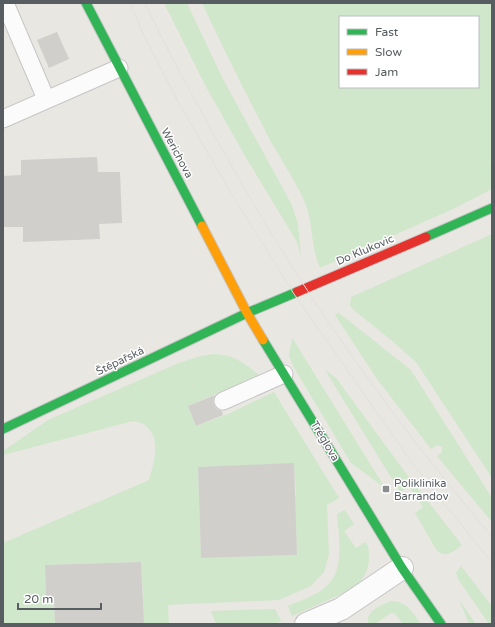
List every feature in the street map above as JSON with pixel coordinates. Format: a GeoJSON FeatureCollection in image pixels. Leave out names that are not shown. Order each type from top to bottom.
{"type":"FeatureCollection","features":[{"type":"Feature","properties":{"kind":"street","name":"Werichova"},"geometry":{"type":"LineString","coordinates":[[86,3],[247,313]]}},
{"type":"Feature","properties":{"kind":"street","name":"Do Klukovic"},"geometry":{"type":"LineString","coordinates":[[247,313],[384,256],[492,208]]}},
{"type":"Feature","properties":{"kind":"street","name":"Tréglova"},"geometry":{"type":"LineString","coordinates":[[247,313],[402,568],[441,624]]}},
{"type":"Feature","properties":{"kind":"street","name":"Štěpařská"},"geometry":{"type":"LineString","coordinates":[[3,428],[54,406],[247,313]]}},
{"type":"Feature","properties":{"kind":"street"},"geometry":{"type":"LineString","coordinates":[[306,624],[346,617],[402,568]]}},
{"type":"Feature","properties":{"kind":"lane"},"geometry":{"type":"LineString","coordinates":[[5,3],[46,99]]}},
{"type":"Feature","properties":{"kind":"lane"},"geometry":{"type":"LineString","coordinates":[[3,119],[119,68]]}},
{"type":"Feature","properties":{"kind":"lane"},"geometry":{"type":"LineString","coordinates":[[223,401],[284,374]]}},
{"type":"Feature","properties":{"kind":"green space"},"geometry":{"type":"Polygon","coordinates":[[[164,3],[187,3],[223,79],[292,205],[298,224],[301,257],[297,242],[245,156],[205,85],[164,3]]]}},
{"type":"Feature","properties":{"kind":"green space"},"geometry":{"type":"Polygon","coordinates":[[[202,3],[492,3],[492,160],[487,163],[492,161],[492,189],[453,209],[320,268],[315,251],[309,215],[303,198],[271,142],[202,3]]]}},
{"type":"Feature","properties":{"kind":"green space"},"geometry":{"type":"Polygon","coordinates":[[[492,234],[492,478],[416,362],[350,306],[351,297],[492,234]]]}},
{"type":"Feature","properties":{"kind":"green space"},"geometry":{"type":"Polygon","coordinates":[[[339,313],[411,370],[492,498],[492,522],[437,456],[442,452],[442,447],[437,445],[431,449],[377,379],[335,315],[339,313]]]}},
{"type":"Feature","properties":{"kind":"green space"},"geometry":{"type":"Polygon","coordinates":[[[292,339],[385,488],[351,463],[293,366],[289,355],[292,339]]]}},
{"type":"Feature","properties":{"kind":"green space"},"geometry":{"type":"Polygon","coordinates":[[[214,354],[228,356],[244,363],[259,375],[188,406],[196,426],[228,414],[274,392],[339,498],[327,505],[329,554],[324,572],[311,586],[279,600],[168,605],[169,624],[144,624],[125,594],[143,594],[141,562],[45,565],[46,597],[54,597],[55,624],[3,624],[3,543],[149,480],[153,466],[155,444],[154,437],[144,424],[133,421],[3,455],[3,451],[48,420],[181,362],[214,354]],[[294,464],[198,467],[201,558],[297,555],[296,524],[279,524],[278,496],[296,495],[294,464]]]}},
{"type":"Feature","properties":{"kind":"green space"},"geometry":{"type":"Polygon","coordinates":[[[325,370],[336,378],[408,476],[462,545],[456,550],[447,554],[437,551],[415,513],[423,507],[409,487],[400,492],[325,370]]]}},
{"type":"Feature","properties":{"kind":"green space"},"geometry":{"type":"Polygon","coordinates":[[[345,510],[354,524],[344,531],[356,548],[365,542],[368,547],[369,562],[365,575],[353,589],[292,616],[288,606],[310,597],[322,590],[330,583],[335,575],[339,555],[337,514],[345,510]]]}},
{"type":"Feature","properties":{"kind":"green space"},"geometry":{"type":"Polygon","coordinates":[[[461,566],[492,606],[492,624],[489,624],[458,579],[456,573],[461,566]]]}},
{"type":"Feature","properties":{"kind":"green space"},"geometry":{"type":"Polygon","coordinates":[[[459,600],[476,624],[469,624],[459,600]]]}},
{"type":"Feature","properties":{"kind":"green space"},"geometry":{"type":"Polygon","coordinates":[[[391,601],[397,601],[409,608],[421,624],[403,624],[395,614],[391,613],[375,624],[368,624],[369,615],[371,612],[391,601]]]}},
{"type":"Feature","properties":{"kind":"green space"},"geometry":{"type":"Polygon","coordinates":[[[275,609],[281,621],[274,624],[216,624],[211,611],[275,609]]]}},
{"type":"Feature","properties":{"kind":"building"},"geometry":{"type":"Polygon","coordinates":[[[57,32],[69,59],[49,68],[37,40],[57,32]]]}},
{"type":"Feature","properties":{"kind":"building"},"geometry":{"type":"Polygon","coordinates":[[[97,157],[98,172],[120,172],[122,223],[99,224],[100,239],[23,242],[23,227],[3,227],[3,176],[21,175],[21,160],[97,157]]]}},
{"type":"Feature","properties":{"kind":"building"},"geometry":{"type":"Polygon","coordinates":[[[215,395],[213,400],[214,405],[217,409],[222,411],[223,415],[196,426],[188,406],[215,395]]]}},
{"type":"Feature","properties":{"kind":"building"},"geometry":{"type":"Polygon","coordinates":[[[294,463],[297,555],[201,558],[198,467],[294,463]]]}},
{"type":"Feature","properties":{"kind":"building"},"geometry":{"type":"Polygon","coordinates":[[[141,562],[144,624],[55,624],[54,597],[46,597],[45,565],[141,562]]]}},
{"type":"Feature","properties":{"kind":"tram line"},"geometry":{"type":"LineString","coordinates":[[130,3],[142,31],[177,100],[231,193],[294,294],[415,467],[492,563]]}},
{"type":"Feature","properties":{"kind":"tram line"},"geometry":{"type":"LineString","coordinates":[[145,3],[177,68],[231,165],[271,233],[313,299],[335,332],[408,432],[492,537]]}},
{"type":"Feature","properties":{"kind":"traffic: fast"},"geometry":{"type":"LineString","coordinates":[[86,3],[202,226]]}},
{"type":"Feature","properties":{"kind":"traffic: fast"},"geometry":{"type":"LineString","coordinates":[[426,237],[492,208]]}},
{"type":"Feature","properties":{"kind":"traffic: fast"},"geometry":{"type":"LineString","coordinates":[[3,429],[247,313],[297,292]]}},
{"type":"Feature","properties":{"kind":"traffic: fast"},"geometry":{"type":"LineString","coordinates":[[263,340],[402,568],[441,624]]}},
{"type":"Feature","properties":{"kind":"traffic: slow"},"geometry":{"type":"LineString","coordinates":[[202,226],[247,313],[263,340]]}},
{"type":"Feature","properties":{"kind":"traffic: jam"},"geometry":{"type":"LineString","coordinates":[[297,292],[426,237]]}},
{"type":"Feature","properties":{"kind":"place","name":"Poliklinika Barrandov"},"geometry":{"type":"Point","coordinates":[386,489]}}]}
